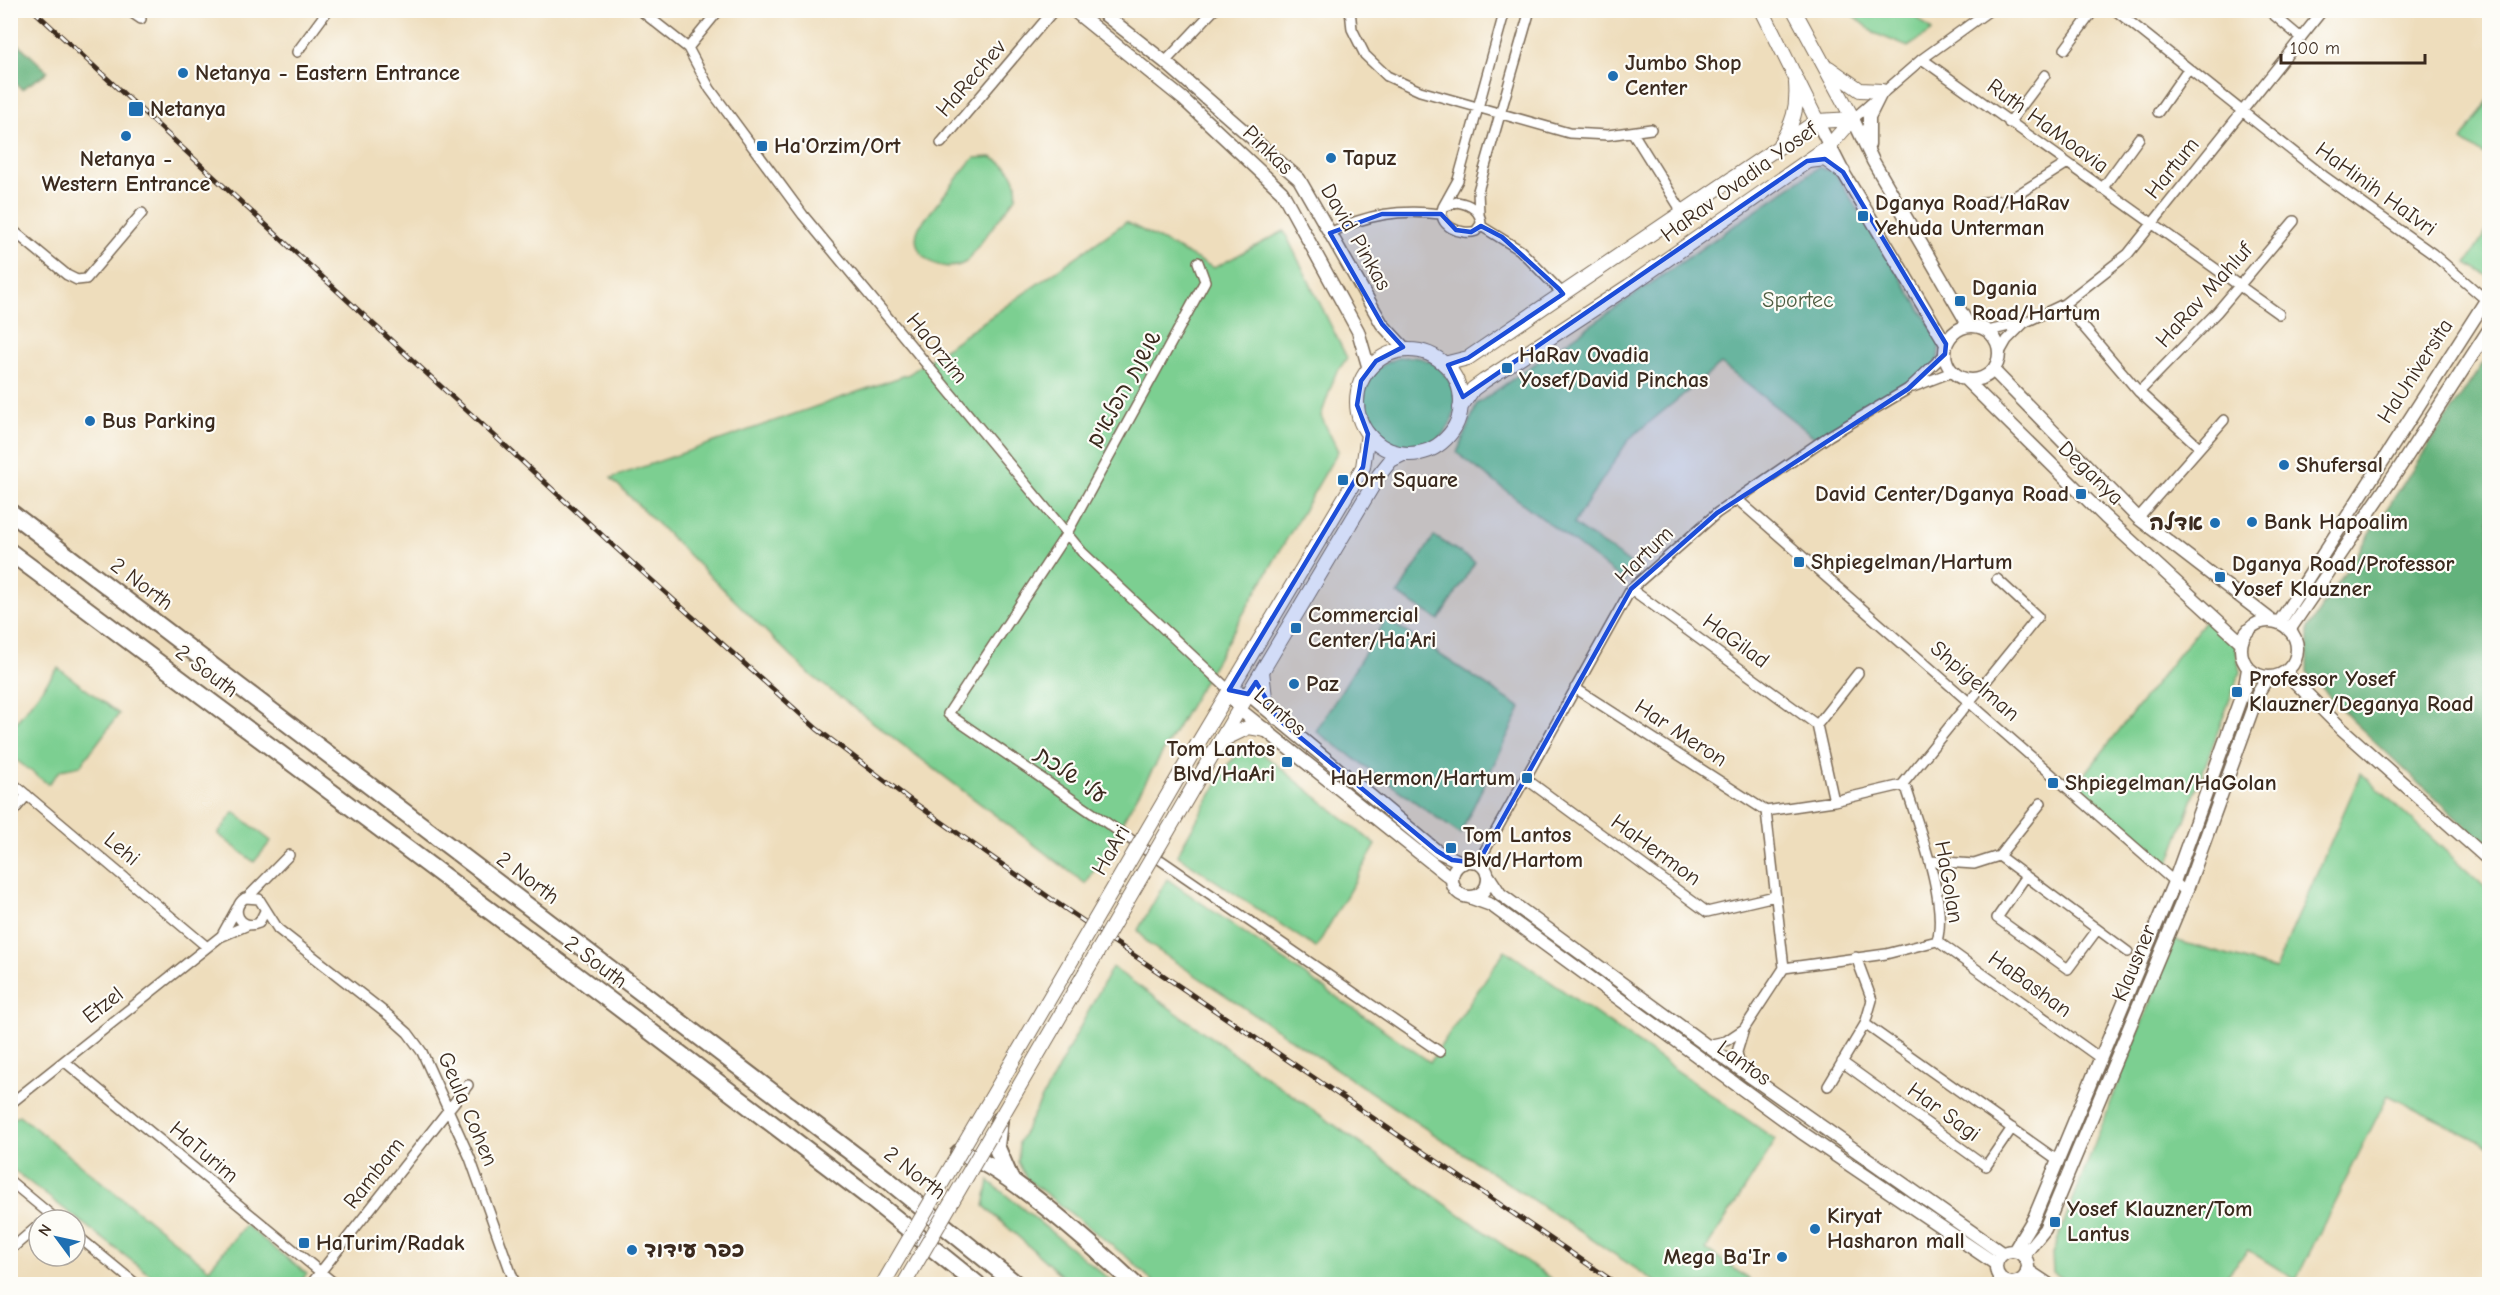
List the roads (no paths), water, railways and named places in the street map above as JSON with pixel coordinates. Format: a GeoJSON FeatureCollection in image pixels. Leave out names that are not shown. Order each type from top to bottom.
{"type":"FeatureCollection","features":[{"type":"Feature","properties":{"kind":"highway","name":"2 North"},"geometry":{"type":"LineString","coordinates":[[10,512],[890,1181],[1016,1284]]}},
{"type":"Feature","properties":{"kind":"highway","name":"2 South"},"geometry":{"type":"LineString","coordinates":[[10,552],[874,1200],[977,1284]]}},
{"type":"Feature","properties":{"kind":"highway"},"geometry":{"type":"LineString","coordinates":[[999,1121],[996,1138],[998,1153],[1008,1173],[1020,1188]]}},
{"type":"Feature","properties":{"kind":"highway"},"geometry":{"type":"LineString","coordinates":[[959,1154],[977,1159],[1020,1188],[1134,1284]]}},
{"type":"Feature","properties":{"kind":"main road"},"geometry":{"type":"LineString","coordinates":[[1762,10],[1817,121]]}},
{"type":"Feature","properties":{"kind":"main road"},"geometry":{"type":"LineString","coordinates":[[1794,10],[1852,119]]}},
{"type":"Feature","properties":{"kind":"main road"},"geometry":{"type":"LineString","coordinates":[[1821,62],[1841,79],[1860,90],[1882,91]]}},
{"type":"Feature","properties":{"kind":"main road"},"geometry":{"type":"LineString","coordinates":[[1776,150],[1792,124],[1797,110],[1795,75]]}},
{"type":"Feature","properties":{"kind":"main road","name":"HaRav Ovadia Yosef"},"geometry":{"type":"LineString","coordinates":[[1444,364],[1468,358],[1817,121],[1852,119]]}},
{"type":"Feature","properties":{"kind":"main road","name":"HaRav Ovadia Yosef"},"geometry":{"type":"LineString","coordinates":[[1460,408],[1473,389],[1484,381],[1629,286],[1829,146],[1852,119]]}},
{"type":"Feature","properties":{"kind":"main road"},"geometry":{"type":"LineString","coordinates":[[1807,161],[1824,159],[1843,172]]}},
{"type":"Feature","properties":{"kind":"main road"},"geometry":{"type":"LineString","coordinates":[[1406,350],[1430,354],[1444,364],[1457,383],[1460,408],[1452,430],[1441,442],[1427,450],[1404,454],[1388,449],[1368,434],[1360,420],[1357,405],[1359,389],[1369,369],[1383,357],[1406,350]]}},
{"type":"Feature","properties":{"kind":"main road","name":"HaAri"},"geometry":{"type":"LineString","coordinates":[[883,1284],[1229,690],[1363,466],[1368,434]]}},
{"type":"Feature","properties":{"kind":"main road","name":"HaAri"},"geometry":{"type":"LineString","coordinates":[[904,1284],[1378,475],[1391,460],[1404,454]]}},
{"type":"Feature","properties":{"kind":"main road"},"geometry":{"type":"LineString","coordinates":[[1262,670],[1261,681],[1265,698],[1278,719]]}},
{"type":"Feature","properties":{"kind":"main road"},"geometry":{"type":"LineString","coordinates":[[1221,741],[1241,728],[1266,730]]}},
{"type":"Feature","properties":{"kind":"street"},"geometry":{"type":"LineString","coordinates":[[128,10],[141,19]]}},
{"type":"Feature","properties":{"kind":"street"},"geometry":{"type":"LineString","coordinates":[[297,52],[328,10]]}},
{"type":"Feature","properties":{"kind":"street","name":"HaOrzim"},"geometry":{"type":"LineString","coordinates":[[640,10],[688,48],[710,88],[803,215],[1082,552],[1229,690]]}},
{"type":"Feature","properties":{"kind":"street"},"geometry":{"type":"LineString","coordinates":[[688,48],[719,10]]}},
{"type":"Feature","properties":{"kind":"street","name":"HaRechev"},"geometry":{"type":"LineString","coordinates":[[941,143],[1054,10]]}},
{"type":"Feature","properties":{"kind":"street","name":"Pinkas"},"geometry":{"type":"LineString","coordinates":[[1073,10],[1183,99],[1282,192],[1358,331],[1369,369]]}},
{"type":"Feature","properties":{"kind":"street","name":"David Pinkas"},"geometry":{"type":"LineString","coordinates":[[1099,10],[1165,62],[1299,179],[1382,324],[1406,350]]}},
{"type":"Feature","properties":{"kind":"street"},"geometry":{"type":"LineString","coordinates":[[1165,62],[1214,10]]}},
{"type":"Feature","properties":{"kind":"street"},"geometry":{"type":"LineString","coordinates":[[1350,10],[1352,29],[1365,55],[1387,76],[1420,91],[1578,134],[1633,133],[1651,129]]}},
{"type":"Feature","properties":{"kind":"street"},"geometry":{"type":"LineString","coordinates":[[1481,226],[1471,232],[1459,231],[1448,225],[1442,210],[1458,180],[1505,10]]}},
{"type":"Feature","properties":{"kind":"street"},"geometry":{"type":"LineString","coordinates":[[1530,10],[1478,193],[1479,214],[1481,226],[1520,250],[1563,294]]}},
{"type":"Feature","properties":{"kind":"street"},"geometry":{"type":"LineString","coordinates":[[1969,326],[1873,161],[1852,119],[1922,59],[1990,10]]}},
{"type":"Feature","properties":{"kind":"street"},"geometry":{"type":"LineString","coordinates":[[2065,49],[2094,10]]}},
{"type":"Feature","properties":{"kind":"street","name":"HaHinih HaIvri"},"geometry":{"type":"LineString","coordinates":[[2115,10],[2325,177],[2433,254],[2488,297]]}},
{"type":"Feature","properties":{"kind":"street"},"geometry":{"type":"LineString","coordinates":[[2268,10],[2301,38]]}},
{"type":"Feature","properties":{"kind":"street","name":"Hartum"},"geometry":{"type":"LineString","coordinates":[[1988,331],[2026,322],[2064,304],[2128,254],[2323,10]]}},
{"type":"Feature","properties":{"kind":"street","name":"Ruth HaMoavia"},"geometry":{"type":"LineString","coordinates":[[1922,59],[2151,225],[2279,314]]}},
{"type":"Feature","properties":{"kind":"street"},"geometry":{"type":"LineString","coordinates":[[2158,112],[2188,69]]}},
{"type":"Feature","properties":{"kind":"street"},"geometry":{"type":"LineString","coordinates":[[2009,123],[2045,75]]}},
{"type":"Feature","properties":{"kind":"street"},"geometry":{"type":"LineString","coordinates":[[1873,161],[1867,129],[1872,107],[1882,91]]}},
{"type":"Feature","properties":{"kind":"street"},"geometry":{"type":"LineString","coordinates":[[1817,121],[1843,172],[1945,349],[1952,372],[1966,380],[1976,380],[1993,370],[1999,354],[1996,341],[1988,331],[1969,326],[1957,330],[1945,349]]}},
{"type":"Feature","properties":{"kind":"street"},"geometry":{"type":"LineString","coordinates":[[1633,133],[1683,213]]}},
{"type":"Feature","properties":{"kind":"street"},"geometry":{"type":"LineString","coordinates":[[2102,189],[2139,138]]}},
{"type":"Feature","properties":{"kind":"street"},"geometry":{"type":"LineString","coordinates":[[1983,202],[2009,200],[2066,164]]}},
{"type":"Feature","properties":{"kind":"street"},"geometry":{"type":"LineString","coordinates":[[1330,233],[1362,219],[1382,214],[1442,210],[1452,202],[1461,203],[1479,214]]}},
{"type":"Feature","properties":{"kind":"street"},"geometry":{"type":"LineString","coordinates":[[10,228],[67,275],[77,280],[86,279],[142,213]]}},
{"type":"Feature","properties":{"kind":"street","name":"HaRav Mahluf"},"geometry":{"type":"LineString","coordinates":[[2139,392],[2172,360],[2294,220]]}},
{"type":"Feature","properties":{"kind":"street","name":"שושנת הפלאים"},"geometry":{"type":"LineString","coordinates":[[1067,533],[1205,281],[1198,262]]}},
{"type":"Feature","properties":{"kind":"street","name":"HaUniversita"},"geometry":{"type":"LineString","coordinates":[[2280,625],[2488,297]]}},
{"type":"Feature","properties":{"kind":"street"},"geometry":{"type":"LineString","coordinates":[[2064,304],[2139,392],[2199,447]]}},
{"type":"Feature","properties":{"kind":"street","name":"Hartum"},"geometry":{"type":"LineString","coordinates":[[1999,354],[2007,340],[2026,322]]}},
{"type":"Feature","properties":{"kind":"street","name":"HaUniversita"},"geometry":{"type":"LineString","coordinates":[[2280,625],[2398,470],[2490,328]]}},
{"type":"Feature","properties":{"kind":"street","name":"Hartum"},"geometry":{"type":"LineString","coordinates":[[1908,388],[1945,349]]}},
{"type":"Feature","properties":{"kind":"street","name":"Deganya"},"geometry":{"type":"LineString","coordinates":[[1993,370],[2138,518],[2280,625]]}},
{"type":"Feature","properties":{"kind":"street","name":"Hartum"},"geometry":{"type":"LineString","coordinates":[[1478,863],[1527,779],[1631,589],[1717,513],[1829,436],[1908,388],[1952,372]]}},
{"type":"Feature","properties":{"kind":"street","name":"Deganya"},"geometry":{"type":"LineString","coordinates":[[1966,380],[2105,517],[2241,642]]}},
{"type":"Feature","properties":{"kind":"street"},"geometry":{"type":"LineString","coordinates":[[2138,518],[2224,420]]}},
{"type":"Feature","properties":{"kind":"street","name":"Shpigelman"},"geometry":{"type":"LineString","coordinates":[[1738,500],[2186,892]]}},
{"type":"Feature","properties":{"kind":"street","name":"עלי שלכת"},"geometry":{"type":"LineString","coordinates":[[1067,533],[948,714],[1440,1052]]}},
{"type":"Feature","properties":{"kind":"street"},"geometry":{"type":"LineString","coordinates":[[1740,1068],[1737,1052],[1744,1029],[1784,968],[1766,810],[1834,801],[1902,785],[2038,617],[1997,579]]}},
{"type":"Feature","properties":{"kind":"street","name":"HaGilad"},"geometry":{"type":"LineString","coordinates":[[1631,589],[1817,725]]}},
{"type":"Feature","properties":{"kind":"street"},"geometry":{"type":"LineString","coordinates":[[2280,625],[2294,637],[2296,656],[2285,672],[2267,678],[2248,669],[2240,652],[2241,642],[2253,626],[2280,625]]}},
{"type":"Feature","properties":{"kind":"street","name":"Klausner"},"geometry":{"type":"LineString","coordinates":[[2009,1256],[2034,1218],[2174,882],[2245,686],[2248,669]]}},
{"type":"Feature","properties":{"kind":"street"},"geometry":{"type":"LineString","coordinates":[[2285,672],[2342,729],[2490,861]]}},
{"type":"Feature","properties":{"kind":"street"},"geometry":{"type":"LineString","coordinates":[[1834,801],[1817,725],[1858,674]]}},
{"type":"Feature","properties":{"kind":"street","name":"Klausner"},"geometry":{"type":"LineString","coordinates":[[2009,1256],[2045,1229],[2186,892],[2259,691],[2267,678]]}},
{"type":"Feature","properties":{"kind":"street","name":"Har Meron"},"geometry":{"type":"LineString","coordinates":[[1575,688],[1766,810]]}},
{"type":"Feature","properties":{"kind":"street","name":"Lantos"},"geometry":{"type":"LineString","coordinates":[[1229,690],[1248,694],[1437,851],[1463,863]]}},
{"type":"Feature","properties":{"kind":"street","name":"Lantos"},"geometry":{"type":"LineString","coordinates":[[1229,690],[1239,709],[1452,879]]}},
{"type":"Feature","properties":{"kind":"street","name":"HaHermon"},"geometry":{"type":"LineString","coordinates":[[1527,779],[1707,912],[1775,896]]}},
{"type":"Feature","properties":{"kind":"street","name":"Lehi"},"geometry":{"type":"LineString","coordinates":[[10,781],[207,947]]}},
{"type":"Feature","properties":{"kind":"street","name":"HaGolan"},"geometry":{"type":"LineString","coordinates":[[1784,968],[1887,954],[1937,941],[1941,927],[1930,861],[1906,790],[1902,785]]}},
{"type":"Feature","properties":{"kind":"street"},"geometry":{"type":"LineString","coordinates":[[10,815],[27,795]]}},
{"type":"Feature","properties":{"kind":"street"},"geometry":{"type":"LineString","coordinates":[[1930,861],[1974,864],[1999,856],[2041,803]]}},
{"type":"Feature","properties":{"kind":"street"},"geometry":{"type":"LineString","coordinates":[[262,880],[264,907],[262,920],[251,925],[238,918],[237,908],[242,900],[248,897],[262,880],[289,855]]}},
{"type":"Feature","properties":{"kind":"street"},"geometry":{"type":"LineString","coordinates":[[1999,856],[2128,952]]}},
{"type":"Feature","properties":{"kind":"street"},"geometry":{"type":"LineString","coordinates":[[1463,863],[1478,863],[1487,874],[1484,891],[1468,897],[1459,893],[1452,879],[1455,869],[1463,863]]}},
{"type":"Feature","properties":{"kind":"street","name":"Lantos"},"geometry":{"type":"LineString","coordinates":[[1487,874],[1500,894],[1707,1045],[2009,1256]]}},
{"type":"Feature","properties":{"kind":"street"},"geometry":{"type":"LineString","coordinates":[[2026,876],[1997,918],[2068,969],[2097,930]]}},
{"type":"Feature","properties":{"kind":"street"},"geometry":{"type":"LineString","coordinates":[[248,897],[255,897],[264,907]]}},
{"type":"Feature","properties":{"kind":"street","name":"Lantos"},"geometry":{"type":"LineString","coordinates":[[1468,897],[1491,905],[1801,1132],[2009,1256]]}},
{"type":"Feature","properties":{"kind":"street","name":"Geula Cohen"},"geometry":{"type":"LineString","coordinates":[[264,907],[273,924],[284,934],[408,1033],[428,1062],[449,1108],[515,1284]]}},
{"type":"Feature","properties":{"kind":"street","name":"Etzel"},"geometry":{"type":"LineString","coordinates":[[220,937],[237,908]]}},
{"type":"Feature","properties":{"kind":"street","name":"Etzel"},"geometry":{"type":"LineString","coordinates":[[10,1104],[220,937],[251,925]]}},
{"type":"Feature","properties":{"kind":"street","name":"Geula Cohen"},"geometry":{"type":"LineString","coordinates":[[251,925],[284,934]]}},
{"type":"Feature","properties":{"kind":"street","name":"HaBashan"},"geometry":{"type":"LineString","coordinates":[[1937,941],[2100,1058]]}},
{"type":"Feature","properties":{"kind":"street"},"geometry":{"type":"LineString","coordinates":[[1828,1086],[1864,1024],[1872,1000],[1856,957]]}},
{"type":"Feature","properties":{"kind":"street","name":"Har Sagi"},"geometry":{"type":"LineString","coordinates":[[1864,1024],[2058,1161]]}},
{"type":"Feature","properties":{"kind":"street"},"geometry":{"type":"LineString","coordinates":[[1707,1045],[1726,1041],[1744,1029]]}},
{"type":"Feature","properties":{"kind":"street","name":"HaTurim"},"geometry":{"type":"LineString","coordinates":[[64,1061],[320,1274],[335,1284]]}},
{"type":"Feature","properties":{"kind":"street","name":"Har Sagi"},"geometry":{"type":"LineString","coordinates":[[1842,1062],[1986,1166],[2012,1128]]}},
{"type":"Feature","properties":{"kind":"street","name":"Rambam"},"geometry":{"type":"LineString","coordinates":[[311,1284],[468,1085]]}},
{"type":"Feature","properties":{"kind":"street"},"geometry":{"type":"LineString","coordinates":[[10,1181],[40,1208]]}},
{"type":"Feature","properties":{"kind":"street"},"geometry":{"type":"LineString","coordinates":[[10,1250],[27,1235]]}},
{"type":"Feature","properties":{"kind":"street"},"geometry":{"type":"LineString","coordinates":[[87,1244],[136,1284]]}},
{"type":"Feature","properties":{"kind":"street"},"geometry":{"type":"LineString","coordinates":[[2026,1278],[2009,1256],[1997,1273],[2002,1280],[2014,1282],[2026,1278],[2048,1284]]}},
{"type":"Feature","properties":{"kind":"railway"},"geometry":{"type":"LineString","coordinates":[[33,10],[617,549],[817,729],[909,799],[1057,903],[1617,1284]]}},
{"type":"Feature","properties":{"kind":"place","name":"Netanya - Eastern Entrance"},"geometry":{"type":"Point","coordinates":[183,73]}},
{"type":"Feature","properties":{"kind":"place","name":"Jumbo Shop Center"},"geometry":{"type":"Point","coordinates":[1613,76]}},
{"type":"Feature","properties":{"kind":"place","name":"Netanya"},"geometry":{"type":"Point","coordinates":[136,109]}},
{"type":"Feature","properties":{"kind":"place","name":"Netanya - Western Entrance"},"geometry":{"type":"Point","coordinates":[126,136]}},
{"type":"Feature","properties":{"kind":"place","name":"Ha'Orzim/Ort"},"geometry":{"type":"Point","coordinates":[762,146]}},
{"type":"Feature","properties":{"kind":"place","name":"Tapuz"},"geometry":{"type":"Point","coordinates":[1331,158]}},
{"type":"Feature","properties":{"kind":"place","name":"Dganya Road/HaRav Yehuda Unterman"},"geometry":{"type":"Point","coordinates":[1863,216]}},
{"type":"Feature","properties":{"kind":"place","name":"Dgania Road/Hartum"},"geometry":{"type":"Point","coordinates":[1960,301]}},
{"type":"Feature","properties":{"kind":"place","name":"HaRav Ovadia Yosef/David Pinchas"},"geometry":{"type":"Point","coordinates":[1507,368]}},
{"type":"Feature","properties":{"kind":"place","name":"Bus Parking"},"geometry":{"type":"Point","coordinates":[90,421]}},
{"type":"Feature","properties":{"kind":"place","name":"Shufersal"},"geometry":{"type":"Point","coordinates":[2284,465]}},
{"type":"Feature","properties":{"kind":"place","name":"Ort Square"},"geometry":{"type":"Point","coordinates":[1343,480]}},
{"type":"Feature","properties":{"kind":"place","name":"David Center/Dganya Road"},"geometry":{"type":"Point","coordinates":[2081,494]}},
{"type":"Feature","properties":{"kind":"place","name":"Bank Hapoalim"},"geometry":{"type":"Point","coordinates":[2252,522]}},
{"type":"Feature","properties":{"kind":"place","name":"אדלה"},"geometry":{"type":"Point","coordinates":[2215,523]}},
{"type":"Feature","properties":{"kind":"place","name":"Shpiegelman/Hartum"},"geometry":{"type":"Point","coordinates":[1799,562]}},
{"type":"Feature","properties":{"kind":"place","name":"Dganya Road/Professor Yosef Klauzner"},"geometry":{"type":"Point","coordinates":[2220,577]}},
{"type":"Feature","properties":{"kind":"place","name":"Commercial Center/Ha'Ari"},"geometry":{"type":"Point","coordinates":[1296,628]}},
{"type":"Feature","properties":{"kind":"place","name":"Paz"},"geometry":{"type":"Point","coordinates":[1294,684]}},
{"type":"Feature","properties":{"kind":"place","name":"Professor Yosef Klauzner/Deganya Road"},"geometry":{"type":"Point","coordinates":[2237,692]}},
{"type":"Feature","properties":{"kind":"place","name":"Tom Lantos Blvd/HaAri"},"geometry":{"type":"Point","coordinates":[1287,762]}},
{"type":"Feature","properties":{"kind":"place","name":"HaHermon/Hartum"},"geometry":{"type":"Point","coordinates":[1527,778]}},
{"type":"Feature","properties":{"kind":"place","name":"Shpiegelman/HaGolan"},"geometry":{"type":"Point","coordinates":[2053,783]}},
{"type":"Feature","properties":{"kind":"place","name":"Tom Lantos Blvd/Hartom"},"geometry":{"type":"Point","coordinates":[1451,848]}},
{"type":"Feature","properties":{"kind":"place","name":"Yosef Klauzner/Tom Lantus"},"geometry":{"type":"Point","coordinates":[2055,1222]}},
{"type":"Feature","properties":{"kind":"place","name":"Kiryat Hasharon mall"},"geometry":{"type":"Point","coordinates":[1815,1229]}},
{"type":"Feature","properties":{"kind":"place","name":"HaTurim/Radak"},"geometry":{"type":"Point","coordinates":[304,1243]}},
{"type":"Feature","properties":{"kind":"place","name":"כפר עידוד"},"geometry":{"type":"Point","coordinates":[632,1250]}},
{"type":"Feature","properties":{"kind":"place","name":"Mega Ba'Ir"},"geometry":{"type":"Point","coordinates":[1782,1257]}},
{"type":"Feature","properties":{"kind":"park label","name":"Sportec"},"geometry":{"type":"Point","coordinates":[1798,300]}}]}
